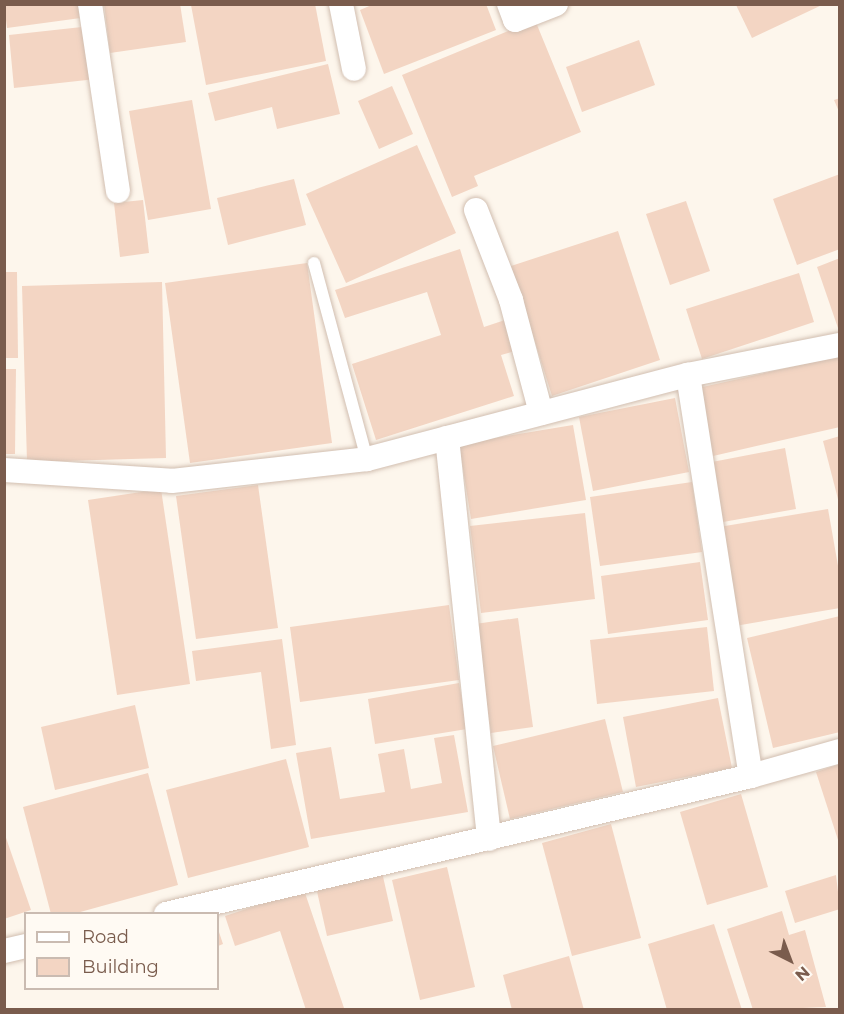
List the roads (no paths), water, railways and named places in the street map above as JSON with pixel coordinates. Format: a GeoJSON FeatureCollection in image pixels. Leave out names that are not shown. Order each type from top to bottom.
{"type":"FeatureCollection","features":[{"type":"Feature","properties":{"kind":"street"},"geometry":{"type":"LineString","coordinates":[[90,4],[118,191]]}},
{"type":"Feature","properties":{"kind":"street"},"geometry":{"type":"LineString","coordinates":[[341,4],[354,69]]}},
{"type":"Feature","properties":{"kind":"street"},"geometry":{"type":"LineString","coordinates":[[508,4],[515,20],[556,4]]}},
{"type":"Feature","properties":{"kind":"street"},"geometry":{"type":"LineString","coordinates":[[476,210],[511,300],[541,413]]}},
{"type":"Feature","properties":{"kind":"street"},"geometry":{"type":"LineString","coordinates":[[4,470],[172,481],[367,459],[688,375],[840,345]]}},
{"type":"Feature","properties":{"kind":"street"},"geometry":{"type":"LineString","coordinates":[[688,375],[752,777]]}},
{"type":"Feature","properties":{"kind":"street"},"geometry":{"type":"LineString","coordinates":[[447,438],[489,839]]}},
{"type":"Feature","properties":{"kind":"street"},"geometry":{"type":"LineString","coordinates":[[175,912],[752,777],[840,751]]}},
{"type":"Feature","properties":{"kind":"street"},"geometry":{"type":"LineString","coordinates":[[4,951],[24,946]]}},
{"type":"Feature","properties":{"kind":"lane"},"geometry":{"type":"LineString","coordinates":[[314,263],[367,459]]}}]}
